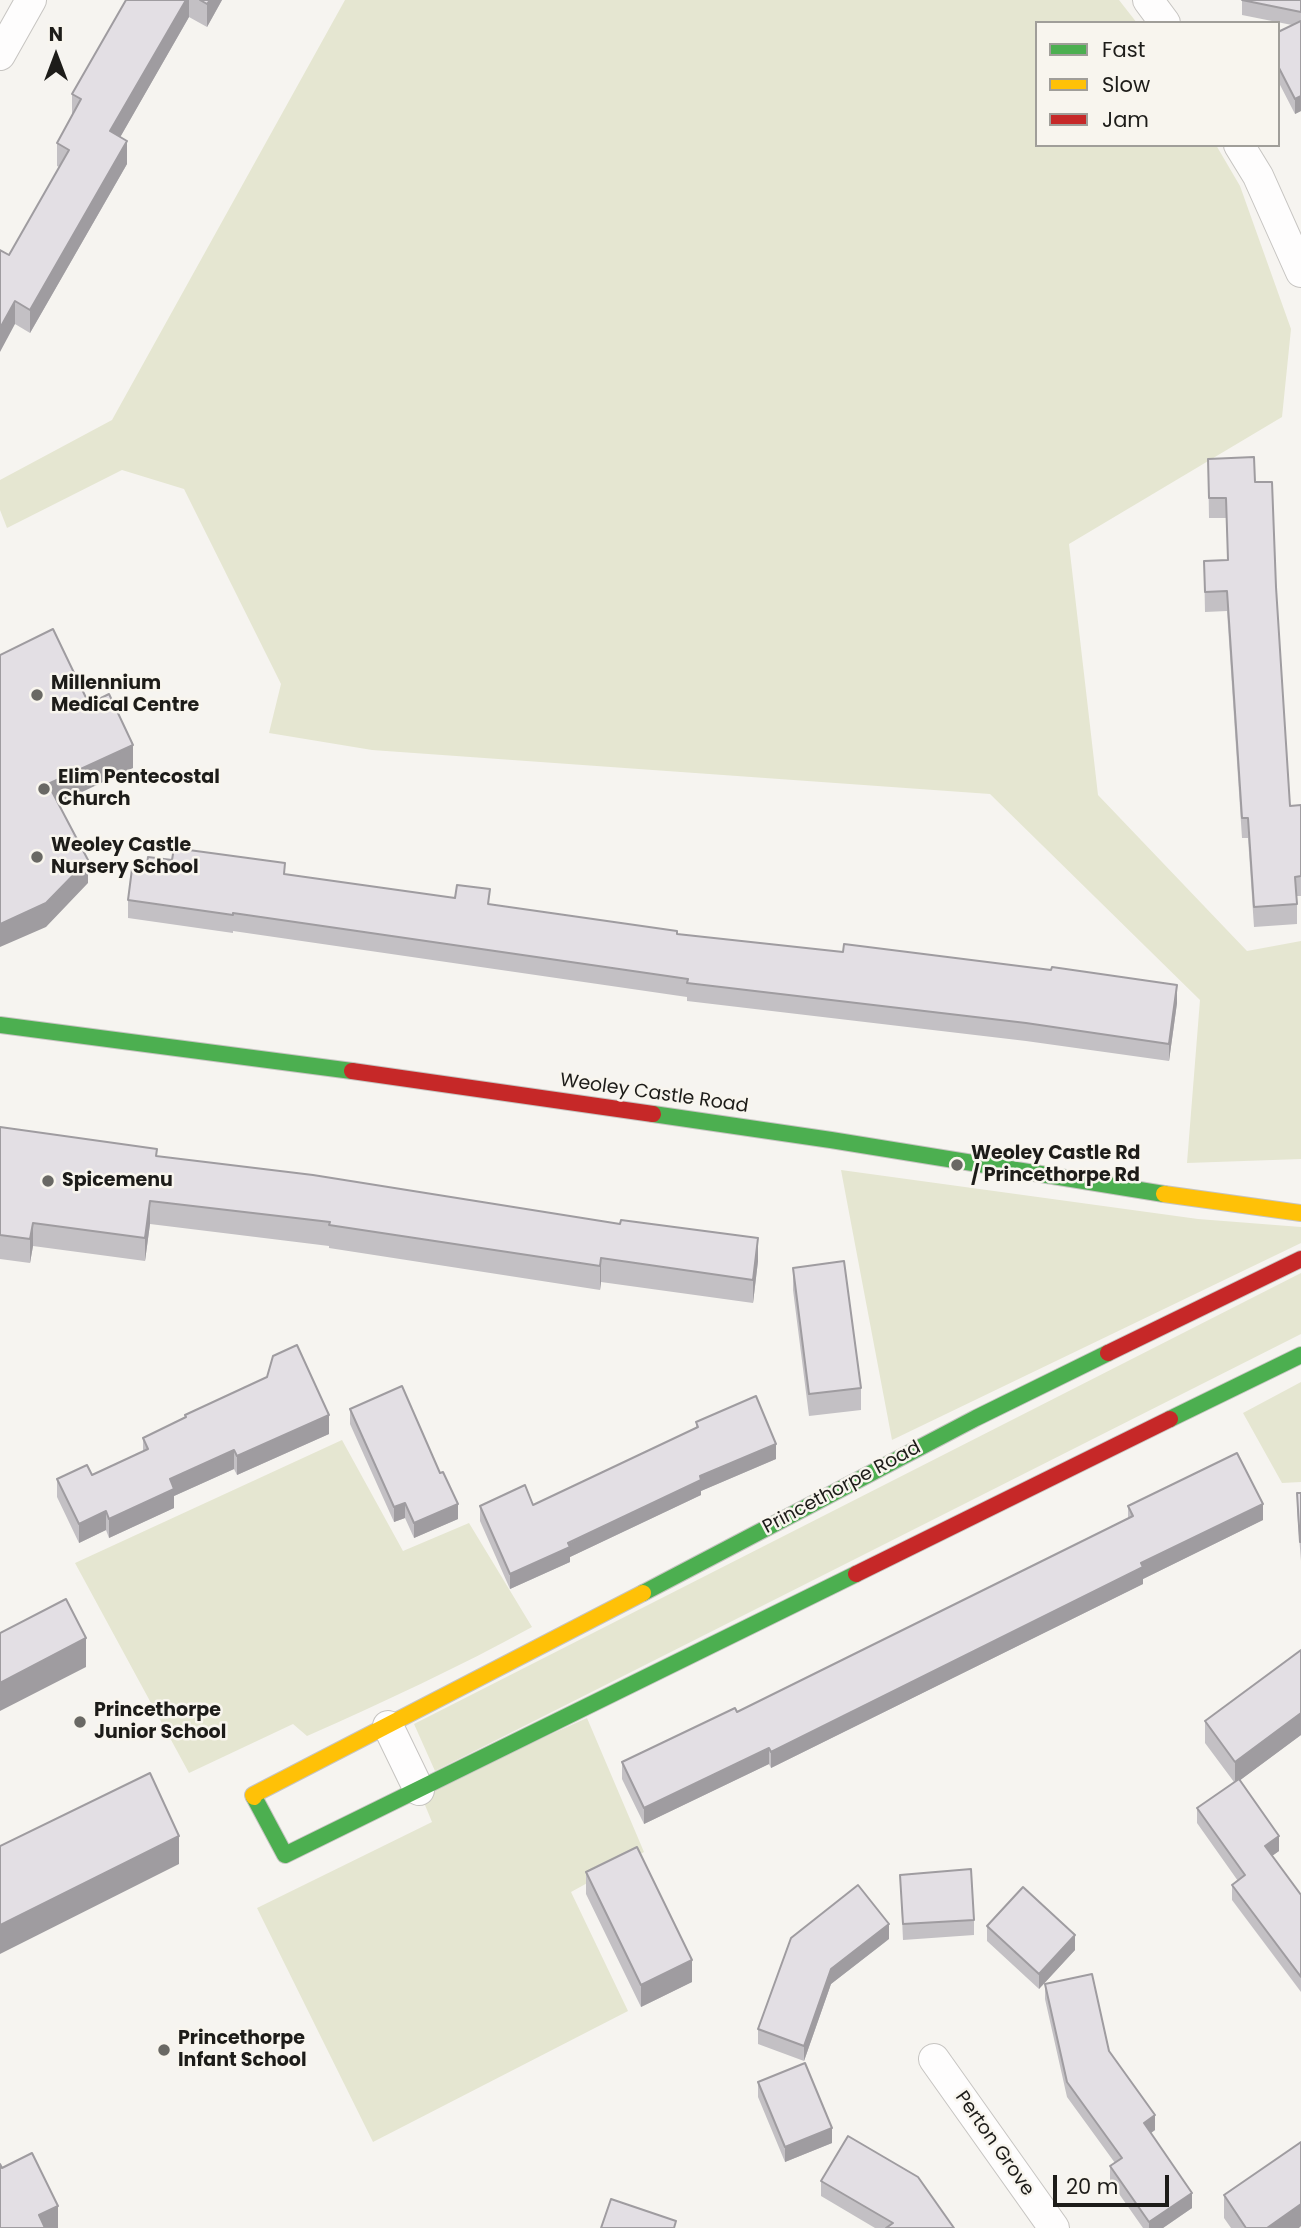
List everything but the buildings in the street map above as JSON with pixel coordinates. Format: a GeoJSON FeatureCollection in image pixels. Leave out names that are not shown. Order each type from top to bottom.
{"type":"FeatureCollection","features":[{"type":"Feature","properties":{"kind":"street"},"geometry":{"type":"LineString","coordinates":[[0,55],[30,0]]}},
{"type":"Feature","properties":{"kind":"street"},"geometry":{"type":"LineString","coordinates":[[1148,0],[1164,21]]}},
{"type":"Feature","properties":{"kind":"street"},"geometry":{"type":"LineString","coordinates":[[1241,147],[1258,176],[1301,272]]}},
{"type":"Feature","properties":{"kind":"street","name":"Weoley Castle Road"},"geometry":{"type":"LineString","coordinates":[[0,1025],[252,1056],[835,1141],[1230,1205],[1301,1213]]}},
{"type":"Feature","properties":{"kind":"street","name":"Princethorpe Road"},"geometry":{"type":"LineString","coordinates":[[1301,1259],[976,1418],[253,1795],[285,1855],[1301,1355]]}},
{"type":"Feature","properties":{"kind":"street"},"geometry":{"type":"LineString","coordinates":[[388,1726],[419,1790]]}},
{"type":"Feature","properties":{"kind":"street","name":"Perton Grove"},"geometry":{"type":"LineString","coordinates":[[934,2059],[1054,2228]]}},
{"type":"Feature","properties":{"kind":"green space"},"geometry":{"type":"Polygon","coordinates":[[[345,0],[1119,0],[1135,21],[1035,21],[1035,147],[1217,147],[1240,186],[1291,329],[1282,417],[1069,544],[1098,795],[1247,951],[1301,941],[1301,1159],[1187,1163],[1200,1000],[990,794],[372,750],[269,733],[281,684],[184,489],[122,470],[7,528],[0,510],[0,480],[112,420],[345,0]]]}},
{"type":"Feature","properties":{"kind":"green space"},"geometry":{"type":"Polygon","coordinates":[[[841,1170],[1198,1219],[1301,1227],[1301,1243],[892,1440],[841,1170]]]}},
{"type":"Feature","properties":{"kind":"green space"},"geometry":{"type":"Polygon","coordinates":[[[1301,1273],[1301,1334],[435,1771],[414,1724],[1301,1273]]]}},
{"type":"Feature","properties":{"kind":"green space"},"geometry":{"type":"Polygon","coordinates":[[[1301,1382],[1301,1482],[1282,1483],[1243,1413],[1301,1382]]]}},
{"type":"Feature","properties":{"kind":"green space"},"geometry":{"type":"Polygon","coordinates":[[[342,1440],[403,1551],[469,1523],[532,1627],[421,1684],[307,1736],[293,1724],[189,1773],[75,1563],[342,1440]]]}},
{"type":"Feature","properties":{"kind":"green space"},"geometry":{"type":"Polygon","coordinates":[[[587,1718],[644,1852],[571,1892],[628,2011],[373,2142],[257,1908],[432,1822],[420,1793],[587,1718]]]}},
{"type":"Feature","properties":{"kind":"traffic: fast"},"geometry":{"type":"LineString","coordinates":[[0,1025],[352,1071]]}},
{"type":"Feature","properties":{"kind":"traffic: fast"},"geometry":{"type":"LineString","coordinates":[[653,1114],[1164,1194]]}},
{"type":"Feature","properties":{"kind":"traffic: fast"},"geometry":{"type":"LineString","coordinates":[[643,1593],[976,1418],[1108,1353]]}},
{"type":"Feature","properties":{"kind":"traffic: fast"},"geometry":{"type":"LineString","coordinates":[[1170,1419],[1301,1355]]}},
{"type":"Feature","properties":{"kind":"traffic: fast"},"geometry":{"type":"LineString","coordinates":[[254,1797],[285,1855],[856,1574]]}},
{"type":"Feature","properties":{"kind":"traffic: slow"},"geometry":{"type":"LineString","coordinates":[[1164,1194],[1301,1213]]}},
{"type":"Feature","properties":{"kind":"traffic: slow"},"geometry":{"type":"LineString","coordinates":[[254,1797],[253,1795],[643,1593]]}},
{"type":"Feature","properties":{"kind":"traffic: jam"},"geometry":{"type":"LineString","coordinates":[[352,1071],[653,1114]]}},
{"type":"Feature","properties":{"kind":"traffic: jam"},"geometry":{"type":"LineString","coordinates":[[1108,1353],[1301,1259]]}},
{"type":"Feature","properties":{"kind":"traffic: jam"},"geometry":{"type":"LineString","coordinates":[[856,1574],[1170,1419]]}},
{"type":"Feature","properties":{"kind":"place","name":"Millennium Medical Centre"},"geometry":{"type":"Point","coordinates":[37,695]}},
{"type":"Feature","properties":{"kind":"place","name":"Elim Pentecostal Church"},"geometry":{"type":"Point","coordinates":[44,789]}},
{"type":"Feature","properties":{"kind":"place","name":"Weoley Castle Nursery School"},"geometry":{"type":"Point","coordinates":[37,857]}},
{"type":"Feature","properties":{"kind":"place","name":"Weoley Castle Rd / Princethorpe Rd"},"geometry":{"type":"Point","coordinates":[957,1165]}},
{"type":"Feature","properties":{"kind":"place","name":"Spicemenu"},"geometry":{"type":"Point","coordinates":[48,1181]}},
{"type":"Feature","properties":{"kind":"place","name":"Princethorpe Junior School"},"geometry":{"type":"Point","coordinates":[80,1722]}},
{"type":"Feature","properties":{"kind":"place","name":"Princethorpe Infant School"},"geometry":{"type":"Point","coordinates":[164,2050]}}]}
